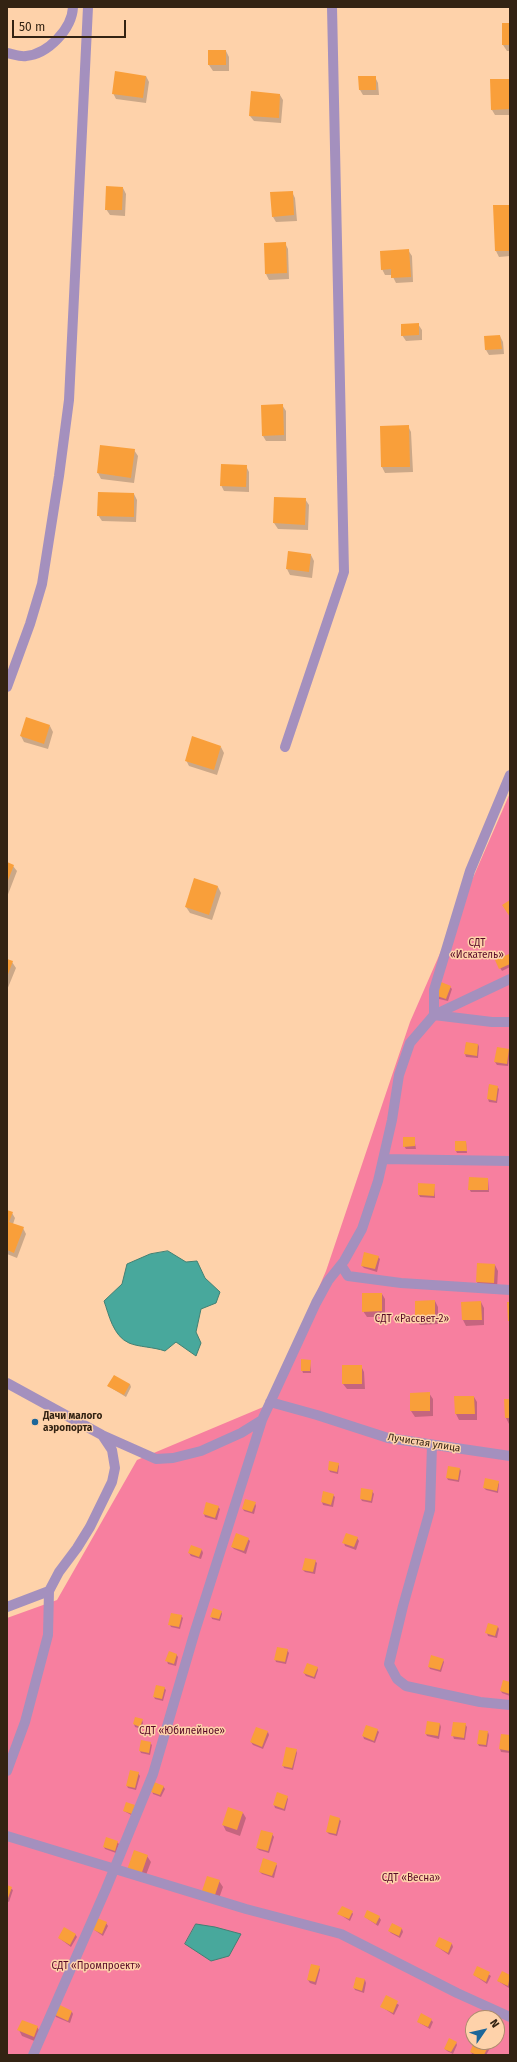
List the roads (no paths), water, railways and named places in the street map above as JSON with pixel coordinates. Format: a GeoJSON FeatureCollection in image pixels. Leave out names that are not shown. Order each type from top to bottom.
{"type":"FeatureCollection","features":[{"type":"Feature","properties":{"kind":"street"},"geometry":{"type":"LineString","coordinates":[[7,52],[25,56],[35,54],[45,48],[63,31],[69,22],[73,7]]}},
{"type":"Feature","properties":{"kind":"street"},"geometry":{"type":"LineString","coordinates":[[7,686],[30,624],[42,584],[60,476],[67,415],[88,7]]}},
{"type":"Feature","properties":{"kind":"street"},"geometry":{"type":"LineString","coordinates":[[285,747],[344,572],[332,7]]}},
{"type":"Feature","properties":{"kind":"street"},"geometry":{"type":"LineString","coordinates":[[434,1015],[434,990],[470,871],[510,775]]}},
{"type":"Feature","properties":{"kind":"street"},"geometry":{"type":"LineString","coordinates":[[33,2055],[115,1868],[153,1774],[195,1631],[262,1420],[316,1303],[328,1281],[341,1265],[362,1229],[378,1181],[399,1075],[410,1044],[434,1015],[510,978]]}},
{"type":"Feature","properties":{"kind":"street"},"geometry":{"type":"LineString","coordinates":[[434,1015],[492,1022],[510,1022]]}},
{"type":"Feature","properties":{"kind":"street"},"geometry":{"type":"LineString","coordinates":[[383,1159],[510,1161]]}},
{"type":"Feature","properties":{"kind":"street"},"geometry":{"type":"LineString","coordinates":[[341,1265],[348,1276],[401,1283],[510,1290]]}},
{"type":"Feature","properties":{"kind":"street"},"geometry":{"type":"LineString","coordinates":[[7,1383],[102,1435],[156,1459],[173,1458],[201,1451],[241,1433],[262,1420]]}},
{"type":"Feature","properties":{"kind":"street","name":"Лучистая улица"},"geometry":{"type":"LineString","coordinates":[[270,1402],[317,1415],[388,1438],[510,1456]]}},
{"type":"Feature","properties":{"kind":"street"},"geometry":{"type":"LineString","coordinates":[[7,1771],[25,1722],[48,1635],[49,1591],[58,1572],[77,1548],[90,1527],[112,1482],[115,1468],[112,1450],[102,1435]]}},
{"type":"Feature","properties":{"kind":"street"},"geometry":{"type":"LineString","coordinates":[[432,1445],[430,1510],[403,1606],[389,1664],[397,1679],[406,1686],[480,1702],[510,1705]]}},
{"type":"Feature","properties":{"kind":"street"},"geometry":{"type":"LineString","coordinates":[[7,1607],[49,1591]]}},
{"type":"Feature","properties":{"kind":"street"},"geometry":{"type":"LineString","coordinates":[[7,1836],[115,1868],[246,1910],[341,1934],[456,1993],[510,2017]]}},
{"type":"Feature","properties":{"kind":"water"},"geometry":{"type":"Polygon","coordinates":[[[168,1251],[186,1262],[197,1261],[205,1278],[220,1292],[216,1303],[201,1309],[196,1332],[201,1343],[196,1356],[176,1342],[165,1351],[129,1343],[119,1335],[112,1325],[104,1301],[122,1284],[127,1264],[150,1254],[168,1251]]]}},
{"type":"Feature","properties":{"kind":"water"},"geometry":{"type":"Polygon","coordinates":[[[196,1924],[241,1934],[229,1956],[211,1961],[185,1944],[196,1924]]]}},
{"type":"Feature","properties":{"kind":"place","name":"Дачи малого аэропорта"},"geometry":{"type":"Point","coordinates":[35,1422]}},
{"type":"Feature","properties":{"kind":"park label","name":"СДТ «Искатель»"},"geometry":{"type":"Point","coordinates":[477,948]}},
{"type":"Feature","properties":{"kind":"park label","name":"СДТ «Рассвет-2»"},"geometry":{"type":"Point","coordinates":[412,1319]}},
{"type":"Feature","properties":{"kind":"park label","name":"СДТ «Юбилейное»"},"geometry":{"type":"Point","coordinates":[182,1731]}},
{"type":"Feature","properties":{"kind":"park label","name":"СДТ «Весна»"},"geometry":{"type":"Point","coordinates":[411,1878]}},
{"type":"Feature","properties":{"kind":"park label","name":"СДТ «Промпроект»"},"geometry":{"type":"Point","coordinates":[96,1966]}}]}
